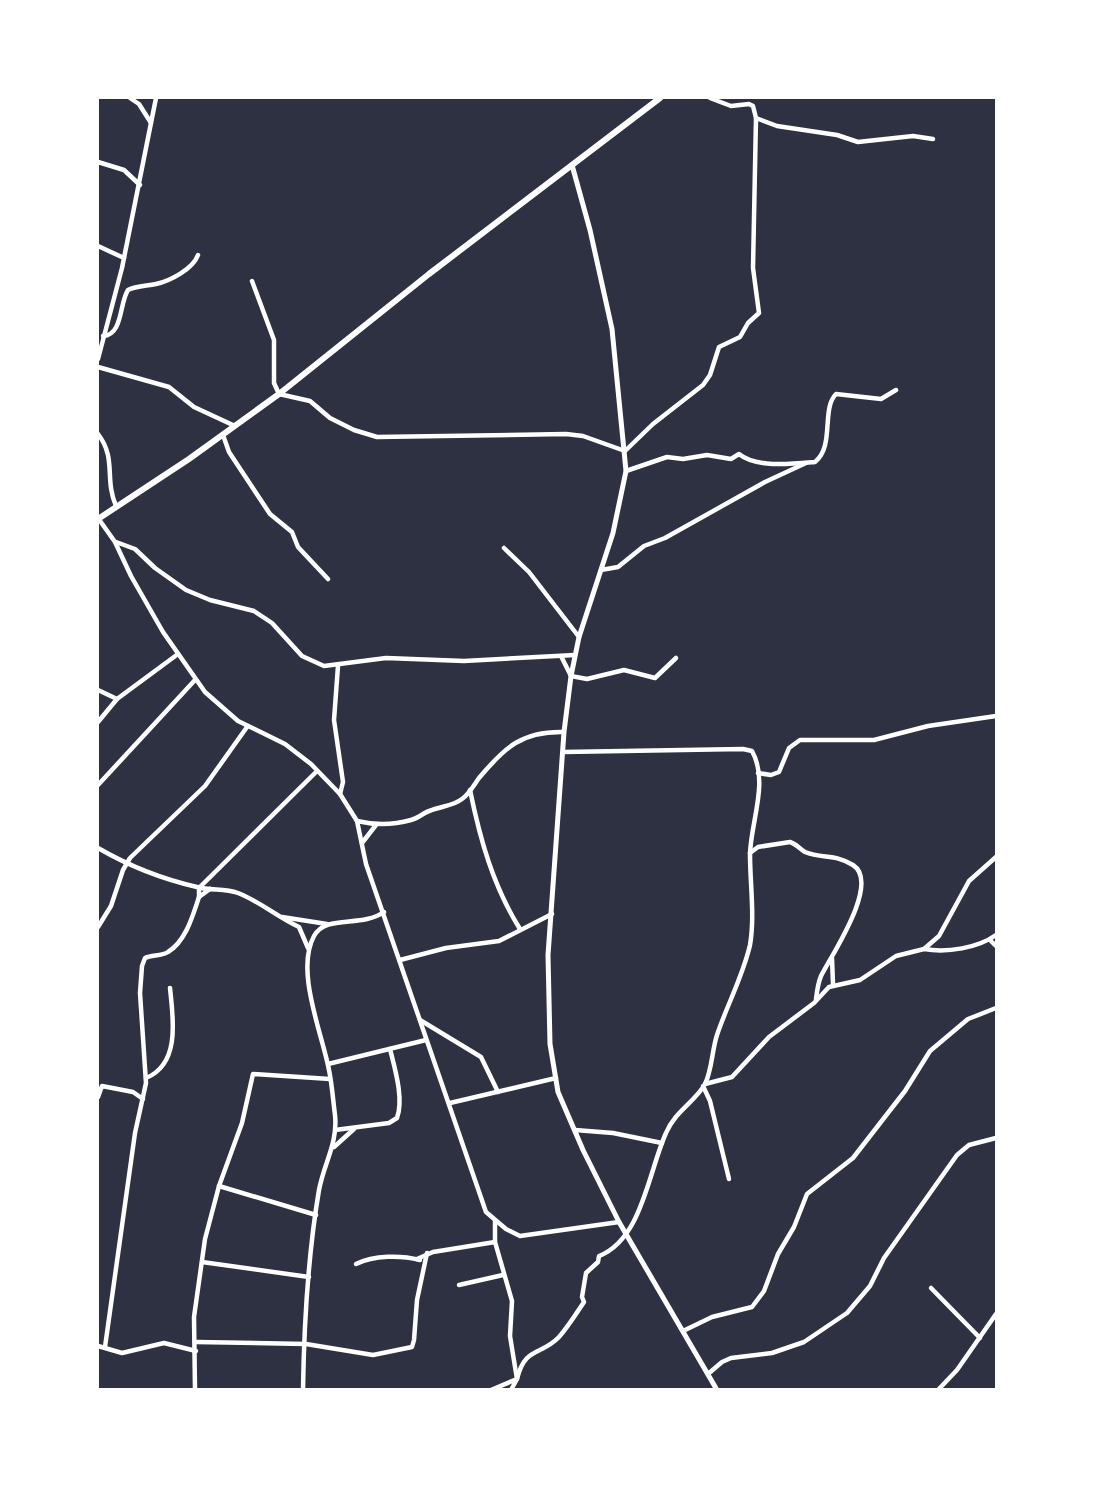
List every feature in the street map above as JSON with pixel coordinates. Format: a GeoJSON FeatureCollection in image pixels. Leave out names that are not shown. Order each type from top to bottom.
{"type":"FeatureCollection","features":[{"type":"Feature","properties":{"kind":"main road"},"geometry":{"type":"LineString","coordinates":[[98,519],[223,435],[279,394],[429,274],[660,98]]}},
{"type":"Feature","properties":{"kind":"street"},"geometry":{"type":"LineString","coordinates":[[130,98],[139,104],[152,123]]}},
{"type":"Feature","properties":{"kind":"street"},"geometry":{"type":"LineString","coordinates":[[98,359],[124,258],[156,98]]}},
{"type":"Feature","properties":{"kind":"street"},"geometry":{"type":"LineString","coordinates":[[625,451],[652,424],[703,385],[710,375],[719,347],[740,337],[751,320],[759,315],[753,268],[756,118],[753,106],[749,104],[731,106],[710,98]]}},
{"type":"Feature","properties":{"kind":"street"},"geometry":{"type":"LineString","coordinates":[[756,118],[777,126],[828,134],[858,142],[913,136],[933,140]]}},
{"type":"Feature","properties":{"kind":"street"},"geometry":{"type":"LineString","coordinates":[[98,162],[124,170],[140,185]]}},
{"type":"Feature","properties":{"kind":"street"},"geometry":{"type":"LineString","coordinates":[[572,165],[590,230],[612,328],[626,471],[622,500],[579,637],[571,676],[564,732],[547,999],[556,1078],[558,1092],[626,1236],[717,1389]]}},
{"type":"Feature","properties":{"kind":"street"},"geometry":{"type":"LineString","coordinates":[[98,246],[124,258]]}},
{"type":"Feature","properties":{"kind":"street"},"geometry":{"type":"LineString","coordinates":[[103,336],[110,335],[117,327],[122,302],[128,290],[160,283],[187,270],[195,263],[198,255]]}},
{"type":"Feature","properties":{"kind":"street"},"geometry":{"type":"LineString","coordinates":[[252,281],[274,340],[274,383],[279,394],[310,401],[330,418],[368,435],[416,437],[490,433],[566,434],[583,436],[625,451]]}},
{"type":"Feature","properties":{"kind":"street"},"geometry":{"type":"LineString","coordinates":[[98,327],[105,330]]}},
{"type":"Feature","properties":{"kind":"street"},"geometry":{"type":"LineString","coordinates":[[98,367],[169,387],[194,406],[235,426]]}},
{"type":"Feature","properties":{"kind":"street"},"geometry":{"type":"LineString","coordinates":[[626,471],[664,458],[707,455],[730,459],[739,454],[746,461],[765,463],[814,462],[822,455],[831,401],[836,394],[881,399],[896,390]]}},
{"type":"Feature","properties":{"kind":"street"},"geometry":{"type":"LineString","coordinates":[[98,434],[110,454],[109,476],[116,506]]}},
{"type":"Feature","properties":{"kind":"street"},"geometry":{"type":"LineString","coordinates":[[223,435],[230,452],[270,514],[292,532],[298,547],[328,579]]}},
{"type":"Feature","properties":{"kind":"street"},"geometry":{"type":"LineString","coordinates":[[601,570],[618,567],[644,546],[665,538],[765,482],[806,463]]}},
{"type":"Feature","properties":{"kind":"street"},"geometry":{"type":"LineString","coordinates":[[98,519],[115,542],[131,576],[195,680],[247,727],[285,744],[317,771],[340,794],[357,821],[366,864],[450,1103],[483,1205],[495,1221],[513,1234],[529,1236],[619,1222]]}},
{"type":"Feature","properties":{"kind":"street"},"geometry":{"type":"LineString","coordinates":[[115,542],[135,549],[155,568],[186,590],[210,600],[254,611],[272,623],[308,660],[324,666],[386,658],[447,662],[576,655]]}},
{"type":"Feature","properties":{"kind":"street"},"geometry":{"type":"LineString","coordinates":[[504,548],[529,572],[579,637]]}},
{"type":"Feature","properties":{"kind":"street"},"geometry":{"type":"LineString","coordinates":[[98,722],[117,699],[178,654]]}},
{"type":"Feature","properties":{"kind":"street"},"geometry":{"type":"LineString","coordinates":[[561,656],[571,676]]}},
{"type":"Feature","properties":{"kind":"street"},"geometry":{"type":"LineString","coordinates":[[571,676],[587,679],[624,670],[655,678],[676,658]]}},
{"type":"Feature","properties":{"kind":"street"},"geometry":{"type":"LineString","coordinates":[[338,666],[333,710],[335,741],[343,782],[340,794]]}},
{"type":"Feature","properties":{"kind":"street"},"geometry":{"type":"LineString","coordinates":[[98,785],[195,680]]}},
{"type":"Feature","properties":{"kind":"street"},"geometry":{"type":"LineString","coordinates":[[98,690],[117,699]]}},
{"type":"Feature","properties":{"kind":"street"},"geometry":{"type":"LineString","coordinates":[[758,773],[771,776],[779,772],[789,748],[800,740],[874,740],[928,726],[996,716]]}},
{"type":"Feature","properties":{"kind":"street"},"geometry":{"type":"LineString","coordinates":[[98,927],[111,906],[126,864],[205,786],[247,727]]}},
{"type":"Feature","properties":{"kind":"street"},"geometry":{"type":"LineString","coordinates":[[357,821],[376,825],[412,820],[429,810],[452,805],[470,790],[506,749],[521,738],[548,731],[564,732]]}},
{"type":"Feature","properties":{"kind":"street"},"geometry":{"type":"LineString","coordinates":[[511,1389],[517,1379],[521,1364],[532,1352],[557,1339],[584,1302],[585,1273],[598,1262],[599,1256],[621,1244],[644,1197],[662,1143],[679,1111],[704,1085],[718,1032],[749,948],[752,920],[750,853],[757,812],[758,773],[754,754],[749,749],[563,752]]}},
{"type":"Feature","properties":{"kind":"street"},"geometry":{"type":"LineString","coordinates":[[105,1347],[133,1144],[146,1081],[140,993],[143,962],[148,956],[168,952],[179,942],[192,920],[199,897],[199,888],[317,771]]}},
{"type":"Feature","properties":{"kind":"street"},"geometry":{"type":"LineString","coordinates":[[470,790],[479,836],[492,873],[506,907],[520,929]]}},
{"type":"Feature","properties":{"kind":"street"},"geometry":{"type":"LineString","coordinates":[[362,843],[376,825]]}},
{"type":"Feature","properties":{"kind":"street"},"geometry":{"type":"LineString","coordinates":[[750,853],[758,847],[790,842],[805,852],[834,855],[856,866],[862,881],[860,892],[846,935],[819,981],[815,1002]]}},
{"type":"Feature","properties":{"kind":"street"},"geometry":{"type":"LineString","coordinates":[[751,844],[758,847]]}},
{"type":"Feature","properties":{"kind":"street"},"geometry":{"type":"LineString","coordinates":[[98,848],[126,864],[199,888],[223,889],[261,902],[302,930],[309,951],[311,1000],[328,1064],[335,1130],[334,1147],[323,1172],[316,1215],[309,1277],[303,1389]]}},
{"type":"Feature","properties":{"kind":"street"},"geometry":{"type":"LineString","coordinates":[[924,949],[939,936],[969,881],[996,857]]}},
{"type":"Feature","properties":{"kind":"street"},"geometry":{"type":"LineString","coordinates":[[199,897],[210,889]]}},
{"type":"Feature","properties":{"kind":"street"},"geometry":{"type":"LineString","coordinates":[[280,916],[328,924],[370,921],[384,912]]}},
{"type":"Feature","properties":{"kind":"street"},"geometry":{"type":"LineString","coordinates":[[400,960],[446,948],[499,941],[552,914]]}},
{"type":"Feature","properties":{"kind":"street"},"geometry":{"type":"LineString","coordinates":[[309,951],[315,934],[328,924]]}},
{"type":"Feature","properties":{"kind":"street"},"geometry":{"type":"LineString","coordinates":[[704,1085],[732,1077],[769,1037],[815,1002],[833,984],[860,981],[896,956],[924,949],[952,950],[990,940],[996,935]]}},
{"type":"Feature","properties":{"kind":"street"},"geometry":{"type":"LineString","coordinates":[[990,940],[996,946]]}},
{"type":"Feature","properties":{"kind":"street"},"geometry":{"type":"LineString","coordinates":[[832,956],[833,984]]}},
{"type":"Feature","properties":{"kind":"street"},"geometry":{"type":"LineString","coordinates":[[133,1092],[158,1071],[170,1049],[174,1029],[170,988]]}},
{"type":"Feature","properties":{"kind":"street"},"geometry":{"type":"LineString","coordinates":[[683,1331],[712,1317],[752,1308],[764,1291],[778,1254],[797,1221],[807,1194],[853,1158],[905,1091],[930,1051],[968,1019],[996,1008]]}},
{"type":"Feature","properties":{"kind":"street"},"geometry":{"type":"LineString","coordinates":[[420,1020],[482,1057],[498,1092]]}},
{"type":"Feature","properties":{"kind":"street"},"geometry":{"type":"LineString","coordinates":[[328,1064],[426,1040]]}},
{"type":"Feature","properties":{"kind":"street"},"geometry":{"type":"LineString","coordinates":[[335,1130],[389,1123],[397,1118],[399,1109],[396,1072],[390,1049]]}},
{"type":"Feature","properties":{"kind":"street"},"geometry":{"type":"LineString","coordinates":[[195,1389],[194,1317],[202,1262],[219,1186],[242,1123],[254,1074],[330,1079]]}},
{"type":"Feature","properties":{"kind":"street"},"geometry":{"type":"LineString","coordinates":[[450,1103],[556,1078]]}},
{"type":"Feature","properties":{"kind":"street"},"geometry":{"type":"LineString","coordinates":[[98,1097],[100,1085],[133,1092],[143,1099]]}},
{"type":"Feature","properties":{"kind":"street"},"geometry":{"type":"LineString","coordinates":[[704,1085],[729,1179]]}},
{"type":"Feature","properties":{"kind":"street"},"geometry":{"type":"LineString","coordinates":[[334,1147],[354,1129]]}},
{"type":"Feature","properties":{"kind":"street"},"geometry":{"type":"LineString","coordinates":[[575,1130],[614,1133],[662,1143]]}},
{"type":"Feature","properties":{"kind":"street"},"geometry":{"type":"LineString","coordinates":[[708,1374],[722,1362],[731,1358],[772,1353],[804,1342],[848,1313],[870,1286],[884,1258],[957,1155],[969,1145],[996,1138]]}},
{"type":"Feature","properties":{"kind":"street"},"geometry":{"type":"LineString","coordinates":[[219,1186],[316,1215]]}},
{"type":"Feature","properties":{"kind":"street"},"geometry":{"type":"LineString","coordinates":[[495,1221],[495,1242],[512,1301],[510,1336],[517,1379]]}},
{"type":"Feature","properties":{"kind":"street"},"geometry":{"type":"LineString","coordinates":[[417,1259],[427,1253],[495,1242]]}},
{"type":"Feature","properties":{"kind":"street"},"geometry":{"type":"LineString","coordinates":[[196,1342],[306,1344],[373,1355],[411,1347],[427,1253]]}},
{"type":"Feature","properties":{"kind":"street"},"geometry":{"type":"LineString","coordinates":[[356,1264],[372,1258],[417,1259],[424,1263]]}},
{"type":"Feature","properties":{"kind":"street"},"geometry":{"type":"LineString","coordinates":[[202,1262],[309,1277]]}},
{"type":"Feature","properties":{"kind":"street"},"geometry":{"type":"LineString","coordinates":[[459,1285],[503,1275]]}},
{"type":"Feature","properties":{"kind":"street"},"geometry":{"type":"LineString","coordinates":[[931,1288],[980,1338]]}},
{"type":"Feature","properties":{"kind":"street"},"geometry":{"type":"LineString","coordinates":[[938,1389],[957,1370],[996,1314]]}},
{"type":"Feature","properties":{"kind":"street"},"geometry":{"type":"LineString","coordinates":[[98,1346],[122,1353],[164,1343],[196,1351]]}},
{"type":"Feature","properties":{"kind":"street"},"geometry":{"type":"LineString","coordinates":[[491,1389],[517,1379]]}}]}
